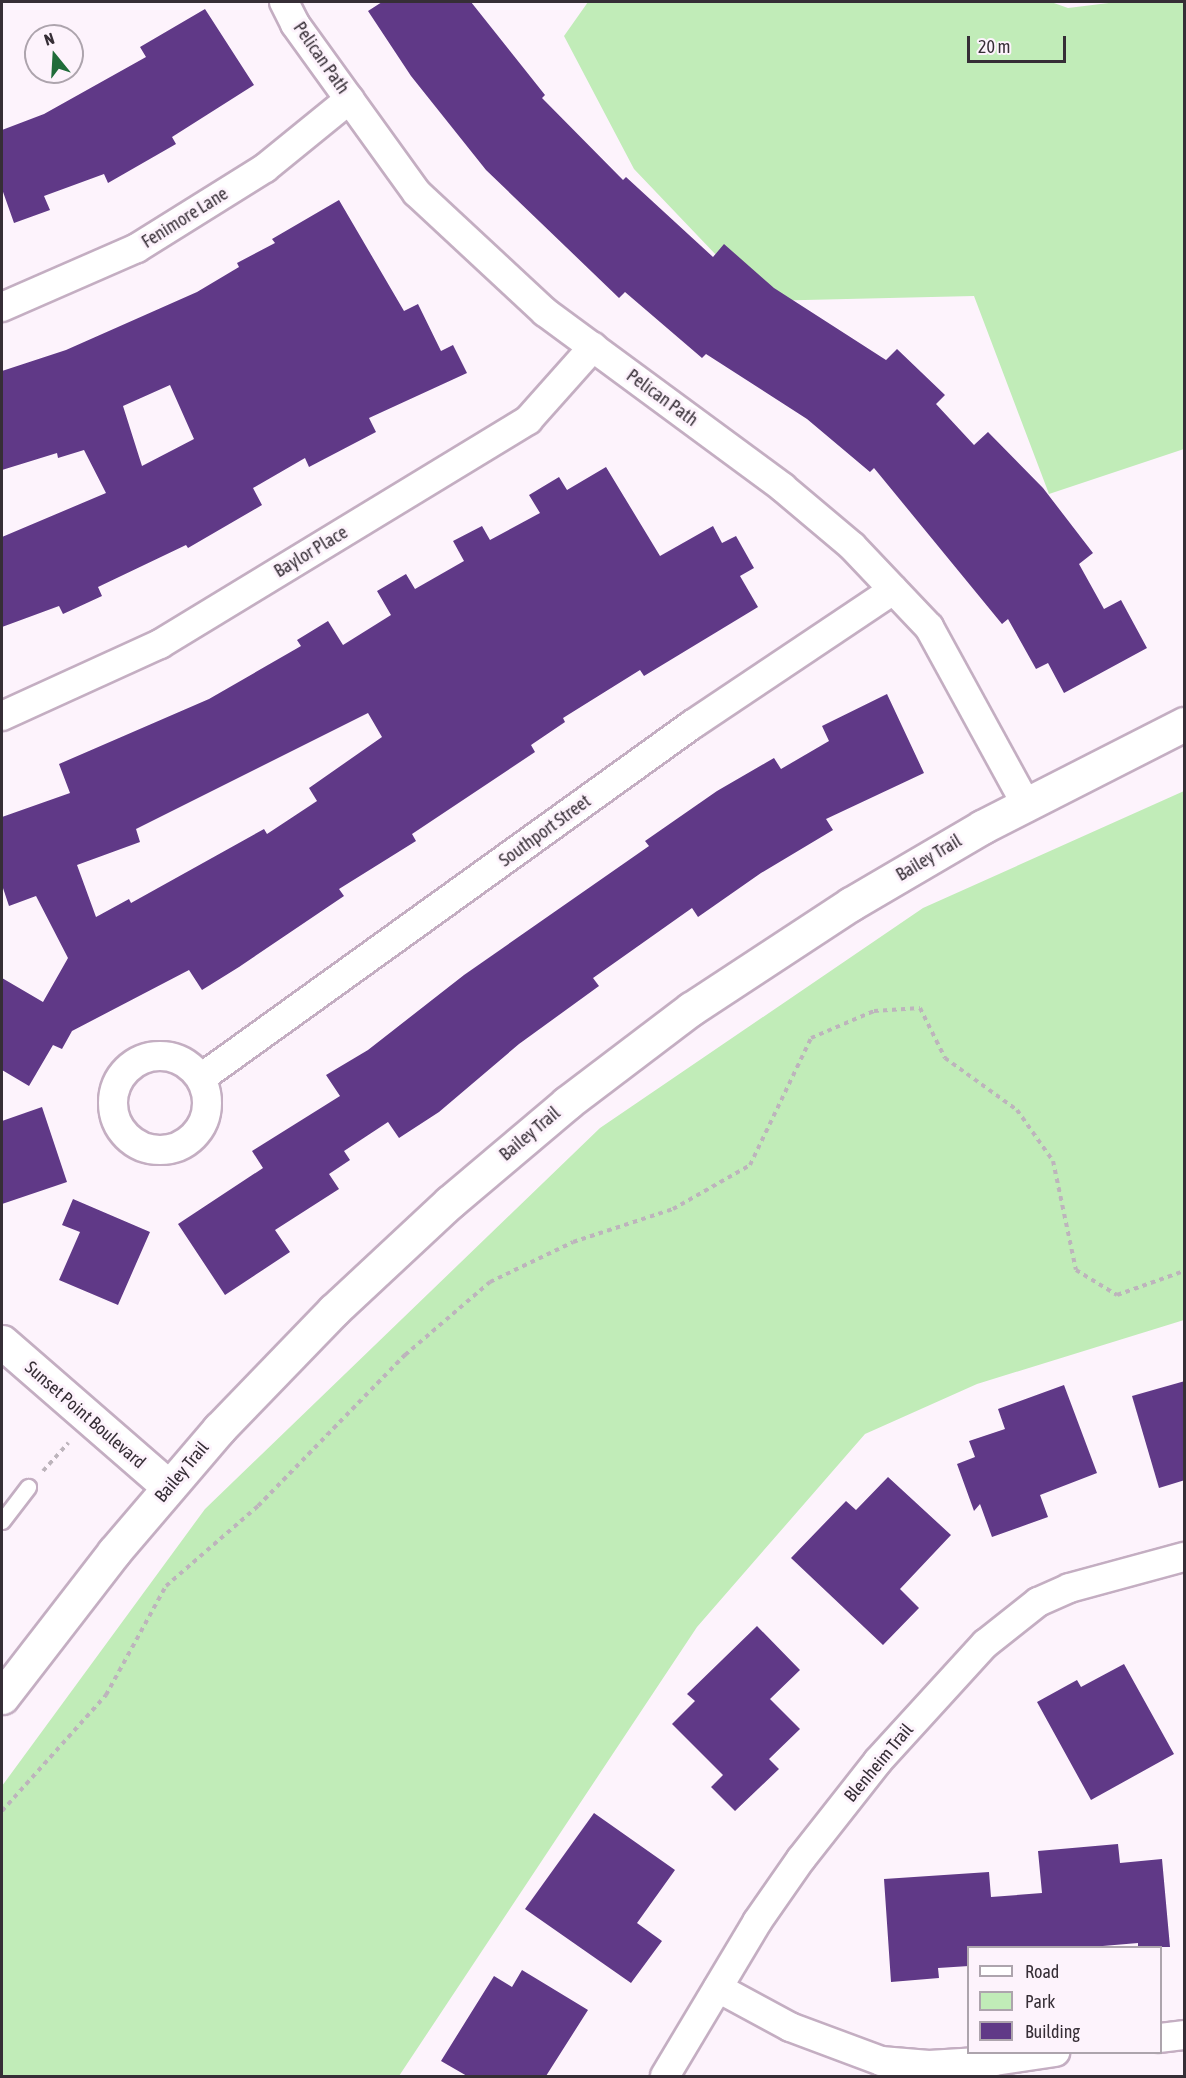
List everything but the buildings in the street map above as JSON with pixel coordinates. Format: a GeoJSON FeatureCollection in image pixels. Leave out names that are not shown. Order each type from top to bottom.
{"type":"FeatureCollection","features":[{"type":"Feature","properties":{"kind":"street","name":"Pelican Path"},"geometry":{"type":"LineString","coordinates":[[284,2],[295,24],[417,193],[545,312],[782,487],[852,546],[929,627],[1026,804]]}},
{"type":"Feature","properties":{"kind":"street","name":"Fenimore Lane"},"geometry":{"type":"LineString","coordinates":[[2,307],[137,249],[265,168],[350,99]]}},
{"type":"Feature","properties":{"kind":"street","name":"Baylor Place"},"geometry":{"type":"LineString","coordinates":[[2,716],[160,644],[528,420],[593,347]]}},
{"type":"Feature","properties":{"kind":"street","name":"Southport Street"},"geometry":{"type":"LineString","coordinates":[[201,1078],[693,724],[893,590]]}},
{"type":"Feature","properties":{"kind":"street","name":"Bailey Trail"},"geometry":{"type":"LineString","coordinates":[[2,1697],[219,1429],[334,1310],[450,1202],[567,1103],[692,1009],[851,904],[1026,804],[1185,724]]}},
{"type":"Feature","properties":{"kind":"street","name":"Sunset Point Boulevard"},"geometry":{"type":"LineString","coordinates":[[2,1342],[170,1487]]}},
{"type":"Feature","properties":{"kind":"street","name":"Blenheim Trail"},"geometry":{"type":"LineString","coordinates":[[665,2076],[776,1895],[878,1761],[1009,1622],[1038,1602],[1069,1588],[1185,1557]]}},
{"type":"Feature","properties":{"kind":"street"},"geometry":{"type":"LineString","coordinates":[[718,1988],[790,2027],[881,2061],[962,2063],[1038,2054]]}},
{"type":"Feature","properties":{"kind":"street"},"geometry":{"type":"LineString","coordinates":[[1162,2038],[1185,2036]]}},
{"type":"Feature","properties":{"kind":"lane"},"geometry":{"type":"LineString","coordinates":[[2,1521],[28,1487]]}},
{"type":"Feature","properties":{"kind":"path"},"geometry":{"type":"LineString","coordinates":[[2,1811],[106,1695],[166,1586],[258,1506],[405,1355],[490,1282],[573,1242],[673,1209],[750,1165],[811,1038],[874,1011],[920,1008],[945,1058],[1017,1110],[1053,1161],[1076,1270],[1117,1295],[1185,1271]]}},
{"type":"Feature","properties":{"kind":"path"},"geometry":{"type":"LineString","coordinates":[[28,1487],[90,1420]]}},
{"type":"Feature","properties":{"kind":"green space"},"geometry":{"type":"Polygon","coordinates":[[[588,2],[1051,2],[1068,8],[1117,2],[1184,2],[1184,449],[1049,494],[974,296],[760,301],[634,169],[564,36],[588,2]]]}},
{"type":"Feature","properties":{"kind":"green space"},"geometry":{"type":"Polygon","coordinates":[[[1184,791],[1184,1320],[977,1384],[865,1434],[697,1627],[399,2076],[2,2076],[2,1786],[205,1509],[600,1128],[923,908],[1184,791]]]}}]}
